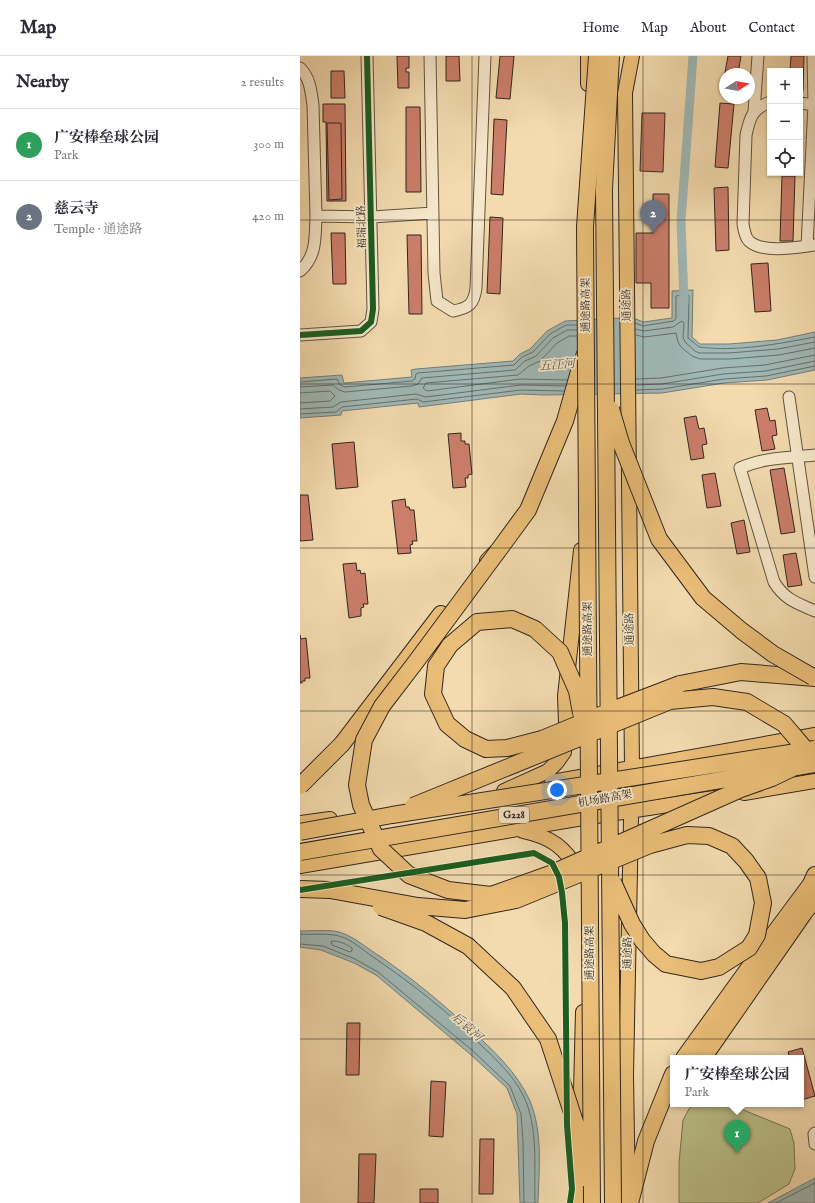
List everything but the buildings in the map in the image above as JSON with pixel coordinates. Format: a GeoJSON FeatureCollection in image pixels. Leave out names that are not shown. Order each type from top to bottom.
{"type":"FeatureCollection","features":[{"type":"Feature","properties":{"kind":"highway","name":"通途路高架"},"geometry":{"type":"LineString","coordinates":[[591,1203],[585,227],[597,56]]}},
{"type":"Feature","properties":{"kind":"highway","name":"通途路高架"},"geometry":{"type":"LineString","coordinates":[[611,56],[604,189],[613,1203]]}},
{"type":"Feature","properties":{"kind":"highway"},"geometry":{"type":"LineString","coordinates":[[585,355],[565,421],[528,510],[416,663],[382,706],[364,740],[357,785],[361,805],[381,849],[409,875],[448,890],[491,895],[550,874],[795,767]]}},
{"type":"Feature","properties":{"kind":"highway"},"geometry":{"type":"LineString","coordinates":[[606,389],[621,443],[659,540],[703,598],[742,632],[773,654],[814,678]]}},
{"type":"Feature","properties":{"kind":"highway"},"geometry":{"type":"LineString","coordinates":[[300,786],[342,744],[461,589],[498,551]]}},
{"type":"Feature","properties":{"kind":"highway"},"geometry":{"type":"LineString","coordinates":[[589,758],[584,728],[582,721],[577,691],[560,652],[536,629],[512,619],[477,622],[450,645],[436,666],[433,694],[447,724],[465,739],[486,749],[507,748],[542,740],[577,725],[584,722],[591,719],[598,716],[620,707],[680,684],[741,672],[814,678]]}},
{"type":"Feature","properties":{"kind":"highway"},"geometry":{"type":"LineString","coordinates":[[392,815],[670,701],[713,697],[747,702],[784,724],[812,757],[815,764]]}},
{"type":"Feature","properties":{"kind":"highway","name":"机场路高架"},"geometry":{"type":"LineString","coordinates":[[300,832],[392,815],[815,749]]}},
{"type":"Feature","properties":{"kind":"highway","name":"机场路高架"},"geometry":{"type":"LineString","coordinates":[[300,852],[815,764]]}},
{"type":"Feature","properties":{"kind":"highway"},"geometry":{"type":"LineString","coordinates":[[300,889],[330,890],[418,906],[465,910],[516,900],[650,845],[687,835],[709,836],[732,846],[746,861],[758,878],[763,903],[757,935],[749,948],[719,967],[701,971],[666,964],[654,954],[642,940],[632,924],[610,876]]}},
{"type":"Feature","properties":{"kind":"highway"},"geometry":{"type":"LineString","coordinates":[[686,1055],[811,884],[815,875]]}},
{"type":"Feature","properties":{"kind":"highway"},"geometry":{"type":"LineString","coordinates":[[330,890],[426,923],[468,946],[513,988],[548,1039],[576,1125],[584,1187],[591,1203]]}},
{"type":"Feature","properties":{"kind":"highway"},"geometry":{"type":"LineString","coordinates":[[705,1055],[815,899]]}},
{"type":"Feature","properties":{"kind":"highway"},"geometry":{"type":"LineString","coordinates":[[629,1203],[646,1141],[670,1081]]}},
{"type":"Feature","properties":{"kind":"highway"},"geometry":{"type":"LineString","coordinates":[[646,1141],[670,1105]]}},
{"type":"Feature","properties":{"kind":"main road"},"geometry":{"type":"LineString","coordinates":[[578,1203],[583,1030],[583,535],[588,56]]}},
{"type":"Feature","properties":{"kind":"main road","name":"通途路"},"geometry":{"type":"LineString","coordinates":[[629,1203],[626,1075],[632,768],[625,93],[632,56]]}},
{"type":"Feature","properties":{"kind":"main road"},"geometry":{"type":"LineString","coordinates":[[504,791],[548,771],[564,752],[566,723],[565,696],[583,535]]}},
{"type":"Feature","properties":{"kind":"main road"},"geometry":{"type":"LineString","coordinates":[[300,823],[504,791],[815,735]]}},
{"type":"Feature","properties":{"kind":"main road"},"geometry":{"type":"LineString","coordinates":[[300,866],[583,818],[815,781]]}},
{"type":"Feature","properties":{"kind":"main road"},"geometry":{"type":"LineString","coordinates":[[516,830],[539,835],[552,842],[570,857],[582,877]]}},
{"type":"Feature","properties":{"kind":"street","name":"福瑞北路"},"geometry":{"type":"LineString","coordinates":[[300,335],[361,331],[371,322],[373,309],[372,217],[367,56]]}},
{"type":"Feature","properties":{"kind":"street"},"geometry":{"type":"LineString","coordinates":[[430,56],[434,273],[437,301],[453,311],[463,310],[470,305],[475,297],[485,56]]}},
{"type":"Feature","properties":{"kind":"street"},"geometry":{"type":"LineString","coordinates":[[758,56],[754,112],[746,135],[743,224],[749,241],[766,248],[811,245],[815,105],[813,56]]}},
{"type":"Feature","properties":{"kind":"street"},"geometry":{"type":"LineString","coordinates":[[300,68],[307,76],[311,88],[313,105],[316,216],[315,239],[312,256],[300,271]]}},
{"type":"Feature","properties":{"kind":"street"},"geometry":{"type":"LineString","coordinates":[[754,112],[760,106],[767,103]]}},
{"type":"Feature","properties":{"kind":"street"},"geometry":{"type":"LineString","coordinates":[[803,103],[815,105]]}},
{"type":"Feature","properties":{"kind":"street"},"geometry":{"type":"LineString","coordinates":[[316,216],[372,217],[433,213]]}},
{"type":"Feature","properties":{"kind":"street"},"geometry":{"type":"LineString","coordinates":[[788,397],[815,577]]}},
{"type":"Feature","properties":{"kind":"street"},"geometry":{"type":"LineString","coordinates":[[815,455],[752,462],[740,468],[774,582],[784,596],[792,601],[815,610]]}},
{"type":"Feature","properties":{"kind":"street"},"geometry":{"type":"LineString","coordinates":[[815,1132],[815,1144]]}},
{"type":"Feature","properties":{"kind":"green space"},"geometry":{"type":"Polygon","coordinates":[[[691,1107],[733,1107],[790,1129],[794,1143],[795,1169],[789,1184],[758,1203],[679,1203],[679,1163],[683,1120],[691,1107]]]}},
{"type":"Feature","properties":{"kind":"water","name":"五江河"},"geometry":{"type":"Polygon","coordinates":[[[693,290],[692,337],[700,344],[729,344],[777,340],[815,332],[815,370],[767,380],[724,383],[662,393],[521,394],[419,407],[418,403],[342,411],[341,415],[300,418],[300,378],[342,375],[344,383],[412,377],[411,370],[416,369],[513,361],[520,354],[530,349],[547,331],[565,321],[620,318],[636,319],[643,322],[672,318],[672,291],[693,290]]]}},
{"type":"Feature","properties":{"kind":"water","name":"后袁河"},"geometry":{"type":"Polygon","coordinates":[[[300,931],[338,932],[357,941],[393,965],[449,1010],[504,1062],[525,1090],[534,1113],[539,1138],[538,1203],[520,1203],[517,1114],[507,1088],[470,1054],[376,975],[354,963],[321,950],[300,947],[300,931]]]}},
{"type":"Feature","properties":{"kind":"water"},"geometry":{"type":"Polygon","coordinates":[[[815,1178],[815,1203],[768,1203],[815,1178]]]}},
{"type":"Feature","properties":{"kind":"waterway"},"geometry":{"type":"LineString","coordinates":[[684,302],[681,221],[693,56]]}},
{"type":"Feature","properties":{"kind":"cycle path"},"geometry":{"type":"LineString","coordinates":[[300,335],[361,331],[371,322],[373,309],[367,56]]}},
{"type":"Feature","properties":{"kind":"cycle path"},"geometry":{"type":"LineString","coordinates":[[300,890],[534,853],[552,863],[559,877],[565,923],[567,1125],[572,1189],[570,1203]]}},
{"type":"Feature","properties":{"kind":"place","name":"慈云寺"},"geometry":{"type":"Point","coordinates":[653,233]}},
{"type":"Feature","properties":{"kind":"place","name":"广安棒垒球公园"},"geometry":{"type":"Point","coordinates":[737,1153]}}]}
